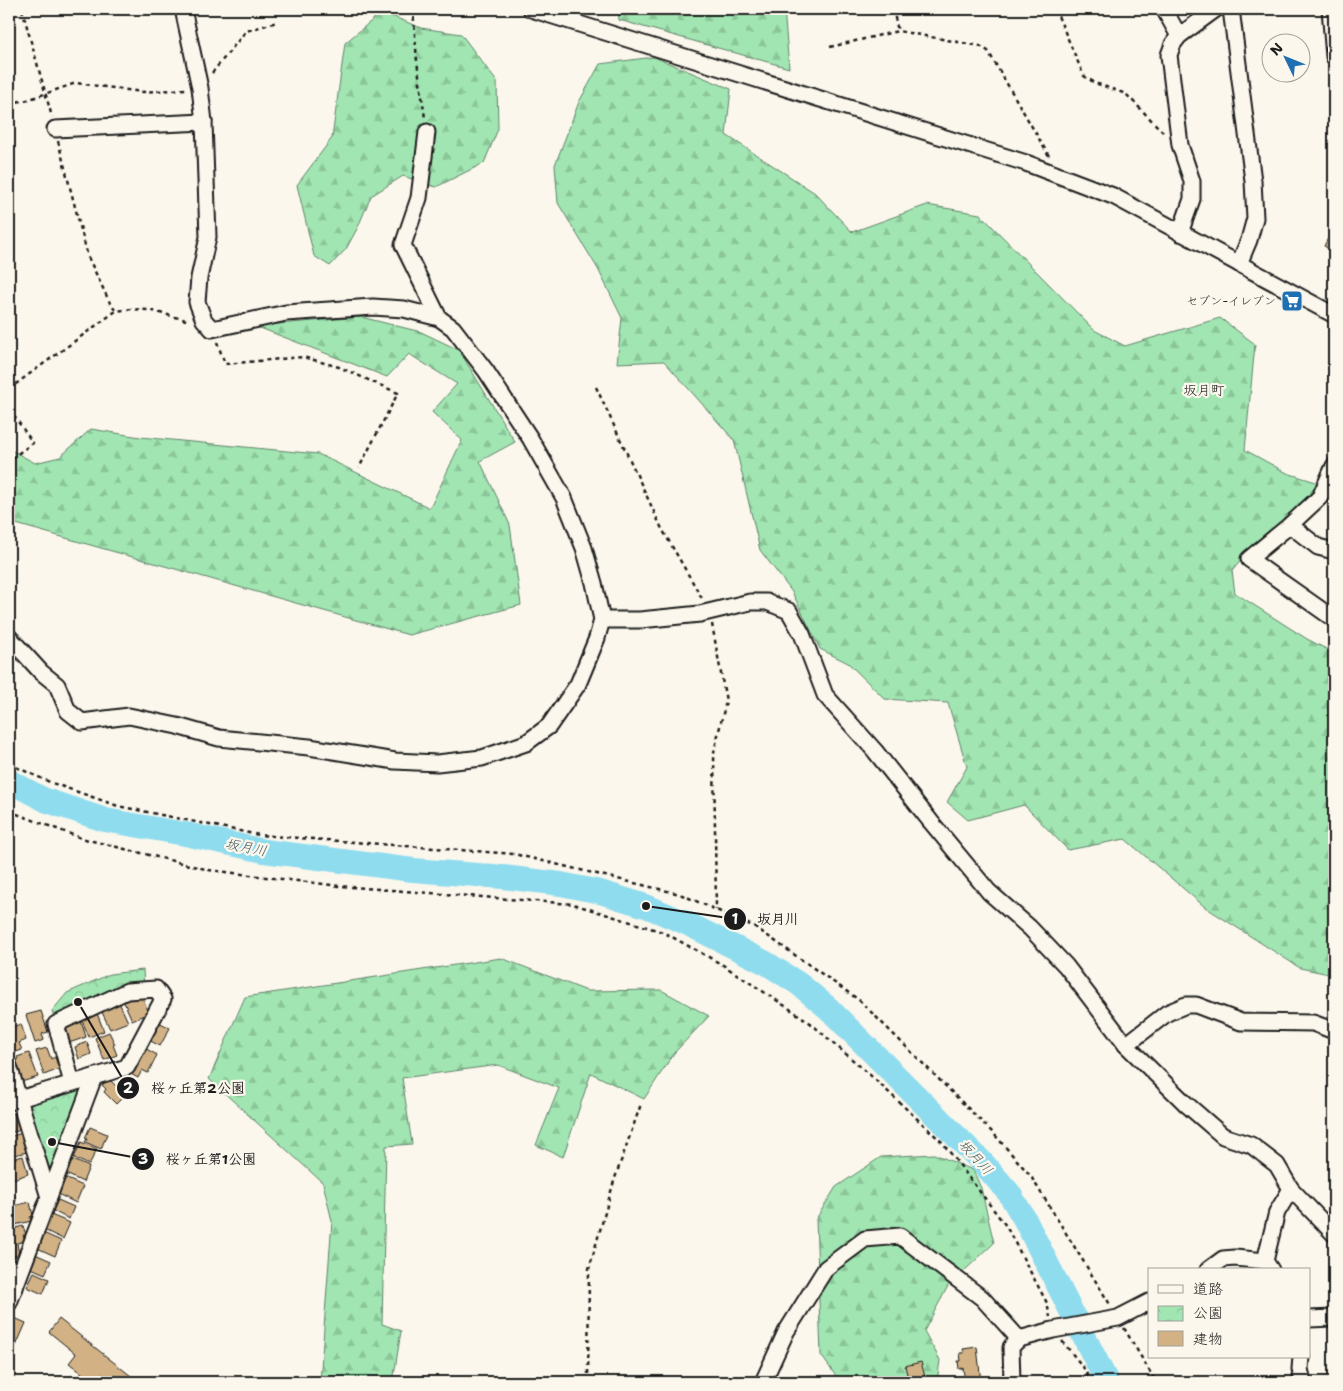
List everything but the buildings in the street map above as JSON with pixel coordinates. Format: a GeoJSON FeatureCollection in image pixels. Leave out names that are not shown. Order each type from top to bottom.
{"type":"FeatureCollection","features":[{"type":"Feature","properties":{"kind":"street"},"geometry":{"type":"LineString","coordinates":[[9,637],[41,672],[57,685],[68,711],[82,722],[130,716],[177,726],[219,738],[309,747],[395,761],[437,763],[482,758],[526,743],[549,726],[578,684],[597,638],[602,620],[584,548],[564,498],[530,438],[486,371],[453,328],[439,318],[404,309],[373,308],[286,313],[208,324],[197,302],[199,278],[208,237],[204,122],[200,88],[183,9]]}},
{"type":"Feature","properties":{"kind":"street"},"geometry":{"type":"LineString","coordinates":[[531,9],[1026,162],[1113,196],[1334,315]]}},
{"type":"Feature","properties":{"kind":"street"},"geometry":{"type":"LineString","coordinates":[[1164,9],[1179,36]]}},
{"type":"Feature","properties":{"kind":"street"},"geometry":{"type":"LineString","coordinates":[[1180,232],[1192,199],[1192,181],[1180,144],[1169,55],[1173,44],[1179,36],[1216,9]]}},
{"type":"Feature","properties":{"kind":"street"},"geometry":{"type":"LineString","coordinates":[[1231,9],[1254,181],[1255,218],[1249,240],[1239,264]]}},
{"type":"Feature","properties":{"kind":"street"},"geometry":{"type":"LineString","coordinates":[[1330,9],[1334,57]]}},
{"type":"Feature","properties":{"kind":"street"},"geometry":{"type":"LineString","coordinates":[[55,129],[204,122]]}},
{"type":"Feature","properties":{"kind":"street"},"geometry":{"type":"LineString","coordinates":[[427,132],[419,198],[403,245],[439,318]]}},
{"type":"Feature","properties":{"kind":"street"},"geometry":{"type":"LineString","coordinates":[[1334,466],[1320,496],[1290,525],[1249,559],[1334,619]]}},
{"type":"Feature","properties":{"kind":"street"},"geometry":{"type":"LineString","coordinates":[[1290,525],[1318,547],[1334,551]]}},
{"type":"Feature","properties":{"kind":"street"},"geometry":{"type":"LineString","coordinates":[[602,620],[640,620],[710,611],[750,602],[767,602],[789,611],[802,634],[825,695],[875,751],[989,892],[1030,928],[1066,966],[1126,1045],[1185,1103],[1222,1136],[1252,1145],[1277,1165],[1291,1189],[1334,1234]]}},
{"type":"Feature","properties":{"kind":"street"},"geometry":{"type":"LineString","coordinates":[[14,1100],[94,1077],[126,1067],[163,999],[156,989],[127,991],[56,1024],[72,1083]]}},
{"type":"Feature","properties":{"kind":"street"},"geometry":{"type":"LineString","coordinates":[[1126,1045],[1167,1013],[1186,1005],[1196,1006],[1241,1022],[1312,1023],[1334,1031]]}},
{"type":"Feature","properties":{"kind":"street"},"geometry":{"type":"LineString","coordinates":[[9,1066],[14,1100],[48,1194]]}},
{"type":"Feature","properties":{"kind":"street"},"geometry":{"type":"LineString","coordinates":[[9,1303],[12,1288],[94,1077]]}},
{"type":"Feature","properties":{"kind":"street"},"geometry":{"type":"LineString","coordinates":[[1211,1268],[1224,1259],[1235,1258],[1268,1265],[1277,1212],[1291,1189]]}},
{"type":"Feature","properties":{"kind":"street"},"geometry":{"type":"LineString","coordinates":[[763,1382],[786,1332],[826,1268],[865,1239],[900,1236],[982,1298],[1019,1339]]}},
{"type":"Feature","properties":{"kind":"street"},"geometry":{"type":"LineString","coordinates":[[9,1267],[12,1288]]}},
{"type":"Feature","properties":{"kind":"street"},"geometry":{"type":"LineString","coordinates":[[1012,1382],[1011,1347],[1019,1339],[1052,1330],[1118,1318],[1148,1303]]}},
{"type":"Feature","properties":{"kind":"street"},"geometry":{"type":"LineString","coordinates":[[1310,1319],[1334,1318]]}},
{"type":"Feature","properties":{"kind":"street"},"geometry":{"type":"LineString","coordinates":[[1301,1358],[1300,1369],[1303,1382]]}},
{"type":"Feature","properties":{"kind":"path"},"geometry":{"type":"LineString","coordinates":[[22,9],[46,94]]}},
{"type":"Feature","properties":{"kind":"path"},"geometry":{"type":"LineString","coordinates":[[413,9],[416,61],[427,132]]}},
{"type":"Feature","properties":{"kind":"path"},"geometry":{"type":"LineString","coordinates":[[893,9],[898,31]]}},
{"type":"Feature","properties":{"kind":"path"},"geometry":{"type":"LineString","coordinates":[[1055,9],[1084,76],[1095,83],[1126,94],[1183,154]]}},
{"type":"Feature","properties":{"kind":"path"},"geometry":{"type":"LineString","coordinates":[[9,103],[27,100],[76,83],[143,92],[200,88],[246,31],[277,22]]}},
{"type":"Feature","properties":{"kind":"path"},"geometry":{"type":"LineString","coordinates":[[830,47],[898,31],[980,46],[988,51],[1049,156],[1051,173]]}},
{"type":"Feature","properties":{"kind":"path"},"geometry":{"type":"LineString","coordinates":[[67,179],[88,257],[110,305],[116,311]]}},
{"type":"Feature","properties":{"kind":"path"},"geometry":{"type":"LineString","coordinates":[[9,389],[116,311],[132,309],[149,310],[188,321],[208,324],[225,364],[303,357],[339,367],[398,393],[360,468]]}},
{"type":"Feature","properties":{"kind":"path"},"geometry":{"type":"LineString","coordinates":[[596,387],[662,528],[710,611],[726,701],[714,752],[716,910]]}},
{"type":"Feature","properties":{"kind":"path"},"geometry":{"type":"LineString","coordinates":[[9,410],[33,443],[9,460]]}},
{"type":"Feature","properties":{"kind":"path"},"geometry":{"type":"LineString","coordinates":[[9,764],[52,783],[118,806],[258,835],[514,854],[680,894],[755,926],[859,1000],[993,1133],[1030,1174],[1156,1382]]}},
{"type":"Feature","properties":{"kind":"path"},"geometry":{"type":"LineString","coordinates":[[9,811],[80,838],[209,870],[339,886],[573,904],[663,932],[723,965],[808,1022],[942,1142],[1006,1226],[1047,1303],[1052,1330],[1083,1367],[1092,1382]]}},
{"type":"Feature","properties":{"kind":"path"},"geometry":{"type":"LineString","coordinates":[[588,1382],[588,1269],[614,1181],[641,1104]]}},
{"type":"Feature","properties":{"kind":"green space"},"geometry":{"type":"Polygon","coordinates":[[[618,9],[784,9],[789,68],[619,20],[618,9]]]}},
{"type":"Feature","properties":{"kind":"green space"},"geometry":{"type":"Polygon","coordinates":[[[382,12],[421,28],[461,34],[497,82],[498,129],[484,163],[436,187],[403,176],[371,196],[346,249],[330,266],[314,256],[297,185],[332,138],[345,43],[382,12]]]}},
{"type":"Feature","properties":{"kind":"green space"},"geometry":{"type":"Polygon","coordinates":[[[654,57],[731,89],[726,135],[815,193],[852,232],[927,205],[980,214],[1094,330],[1125,346],[1220,318],[1255,344],[1245,450],[1287,473],[1319,483],[1274,539],[1258,540],[1232,571],[1235,593],[1307,639],[1334,653],[1334,975],[1300,968],[1205,907],[1125,839],[1068,850],[1024,805],[968,820],[947,802],[967,767],[948,703],[885,699],[848,663],[820,649],[792,592],[760,550],[734,440],[664,361],[617,363],[622,318],[598,269],[558,203],[555,165],[579,102],[600,64],[654,57]]]}},
{"type":"Feature","properties":{"kind":"green space"},"geometry":{"type":"Polygon","coordinates":[[[361,317],[421,332],[459,350],[515,442],[480,461],[510,525],[521,605],[409,635],[9,522],[9,449],[35,463],[60,457],[91,429],[140,437],[318,454],[430,508],[462,440],[432,412],[457,384],[409,354],[387,377],[255,326],[361,317]]]}},
{"type":"Feature","properties":{"kind":"green space"},"geometry":{"type":"Polygon","coordinates":[[[501,958],[587,991],[661,990],[709,1016],[674,1053],[644,1099],[591,1073],[563,1157],[536,1145],[559,1088],[498,1065],[402,1078],[412,1144],[386,1146],[382,1324],[401,1331],[393,1382],[320,1382],[332,1221],[323,1183],[209,1079],[245,997],[501,958]]]}},
{"type":"Feature","properties":{"kind":"green space"},"geometry":{"type":"Polygon","coordinates":[[[143,970],[144,987],[55,1020],[52,1011],[67,993],[110,974],[143,970]]]}},
{"type":"Feature","properties":{"kind":"green space"},"geometry":{"type":"Polygon","coordinates":[[[86,1085],[52,1177],[47,1175],[29,1108],[34,1100],[86,1085]]]}},
{"type":"Feature","properties":{"kind":"green space"},"geometry":{"type":"Polygon","coordinates":[[[934,1154],[973,1170],[981,1188],[994,1243],[948,1286],[924,1331],[940,1360],[937,1382],[840,1382],[821,1355],[816,1219],[836,1187],[881,1157],[934,1154]]]}},
{"type":"Feature","properties":{"kind":"waterway","name":"坂月川"},"geometry":{"type":"LineString","coordinates":[[9,781],[45,800],[105,820],[185,834],[264,851],[413,870],[503,877],[561,884],[600,892],[646,906],[686,923],[766,963],[799,984],[828,1008],[982,1162],[1009,1193],[1024,1218],[1107,1382]]}},
{"type":"Feature","properties":{"kind":"place","name":"セブン-イレブン"},"geometry":{"type":"Point","coordinates":[1292,301]}},
{"type":"Feature","properties":{"kind":"place","name":"坂月川"},"geometry":{"type":"Point","coordinates":[646,906]}},
{"type":"Feature","properties":{"kind":"place","name":"桜ヶ丘第2公園"},"geometry":{"type":"Point","coordinates":[78,1002]}},
{"type":"Feature","properties":{"kind":"place","name":"桜ヶ丘第1公園"},"geometry":{"type":"Point","coordinates":[52,1142]}},
{"type":"Feature","properties":{"kind":"district","name":"坂月町"},"geometry":{"type":"Point","coordinates":[1204,390]}}]}
